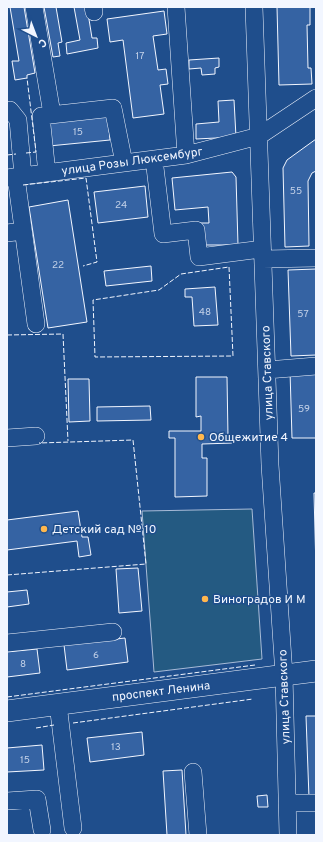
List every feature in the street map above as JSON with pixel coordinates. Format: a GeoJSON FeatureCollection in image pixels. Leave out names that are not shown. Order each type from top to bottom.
{"type":"FeatureCollection","features":[{"type":"Feature","properties":{"kind":"main road","name":"проспект Ленина"},"geometry":{"type":"LineString","coordinates":[[7,711],[316,671]]}},
{"type":"Feature","properties":{"kind":"street"},"geometry":{"type":"LineString","coordinates":[[34,7],[52,114]]}},
{"type":"Feature","properties":{"kind":"street"},"geometry":{"type":"LineString","coordinates":[[176,7],[186,155]]}},
{"type":"Feature","properties":{"kind":"street","name":"улица Ставского"},"geometry":{"type":"LineString","coordinates":[[254,7],[270,464],[284,675],[288,835]]}},
{"type":"Feature","properties":{"kind":"street","name":"улица Розы Люксембург"},"geometry":{"type":"LineString","coordinates":[[15,177],[186,155],[259,136],[316,98]]}},
{"type":"Feature","properties":{"kind":"street"},"geometry":{"type":"LineString","coordinates":[[47,173],[41,116],[52,114],[113,108],[124,163]]}},
{"type":"Feature","properties":{"kind":"street"},"geometry":{"type":"LineString","coordinates":[[10,110],[18,120],[15,177],[15,232],[36,324]]}},
{"type":"Feature","properties":{"kind":"street"},"geometry":{"type":"LineString","coordinates":[[154,159],[164,234],[196,230],[199,257],[263,254],[316,258]]}},
{"type":"Feature","properties":{"kind":"street"},"geometry":{"type":"LineString","coordinates":[[267,370],[316,366]]}},
{"type":"Feature","properties":{"kind":"street"},"geometry":{"type":"LineString","coordinates":[[7,438],[36,436]]}},
{"type":"Feature","properties":{"kind":"street"},"geometry":{"type":"LineString","coordinates":[[7,643],[113,632]]}},
{"type":"Feature","properties":{"kind":"street"},"geometry":{"type":"LineString","coordinates":[[58,704],[73,828]]}},
{"type":"Feature","properties":{"kind":"street"},"geometry":{"type":"LineString","coordinates":[[193,772],[198,835]]}},
{"type":"Feature","properties":{"kind":"street"},"geometry":{"type":"LineString","coordinates":[[7,801],[37,799],[42,830]]}},
{"type":"Feature","properties":{"kind":"street"},"geometry":{"type":"LineString","coordinates":[[287,803],[316,803]]}},
{"type":"Feature","properties":{"kind":"shaded area"},"geometry":{"type":"Polygon","coordinates":[[[252,509],[262,659],[154,672],[142,511],[252,509]]]}},
{"type":"Feature","properties":{"kind":"building"},"geometry":{"type":"Polygon","coordinates":[[[10,7],[24,7],[35,73],[27,75],[27,78],[15,80],[12,61],[19,61],[10,7]]]}},
{"type":"Feature","properties":{"kind":"building"},"geometry":{"type":"Polygon","coordinates":[[[44,7],[56,7],[62,42],[58,43],[60,56],[53,57],[44,7]]]}},
{"type":"Feature","properties":{"kind":"building"},"geometry":{"type":"Polygon","coordinates":[[[74,7],[87,7],[92,38],[97,38],[98,48],[67,54],[66,43],[80,40],[74,7]]]}},
{"type":"Feature","properties":{"kind":"building"},"geometry":{"type":"Polygon","coordinates":[[[277,7],[310,7],[310,25],[307,25],[308,68],[311,68],[312,84],[279,85],[277,7]]]}},
{"type":"Feature","properties":{"kind":"building"},"geometry":{"type":"Polygon","coordinates":[[[164,11],[167,34],[153,36],[158,70],[166,69],[168,84],[160,85],[164,114],[133,118],[123,40],[110,42],[107,19],[164,11]]]}},
{"type":"Feature","properties":{"kind":"building"},"geometry":{"type":"Polygon","coordinates":[[[219,58],[219,67],[215,68],[215,74],[202,75],[201,68],[189,69],[189,60],[219,58]]]}},
{"type":"Feature","properties":{"kind":"building"},"geometry":{"type":"Polygon","coordinates":[[[234,100],[236,137],[196,139],[196,124],[219,122],[218,101],[234,100]]]}},
{"type":"Feature","properties":{"kind":"building"},"geometry":{"type":"Polygon","coordinates":[[[108,115],[110,140],[49,146],[46,122],[108,115]]]}},
{"type":"Feature","properties":{"kind":"building"},"geometry":{"type":"Polygon","coordinates":[[[316,139],[316,171],[312,173],[308,181],[309,246],[285,247],[283,168],[287,160],[316,139]]]}},
{"type":"Feature","properties":{"kind":"building"},"geometry":{"type":"Polygon","coordinates":[[[232,172],[236,177],[238,245],[199,245],[199,223],[209,223],[208,207],[175,210],[172,178],[232,172]]]}},
{"type":"Feature","properties":{"kind":"building"},"geometry":{"type":"Polygon","coordinates":[[[145,186],[148,217],[98,223],[94,192],[145,186]]]}},
{"type":"Feature","properties":{"kind":"building"},"geometry":{"type":"Polygon","coordinates":[[[68,200],[87,322],[48,328],[29,207],[68,200]]]}},
{"type":"Feature","properties":{"kind":"building"},"geometry":{"type":"Polygon","coordinates":[[[151,266],[152,281],[106,286],[104,271],[151,266]]]}},
{"type":"Feature","properties":{"kind":"building"},"geometry":{"type":"Polygon","coordinates":[[[316,269],[316,355],[291,356],[288,270],[316,269]]]}},
{"type":"Feature","properties":{"kind":"building"},"geometry":{"type":"Polygon","coordinates":[[[215,287],[218,325],[194,326],[192,297],[185,297],[185,289],[215,287]]]}},
{"type":"Feature","properties":{"kind":"building"},"geometry":{"type":"Polygon","coordinates":[[[316,370],[316,438],[292,438],[290,371],[316,370]]]}},
{"type":"Feature","properties":{"kind":"building","name":"Общежитие 4"},"geometry":{"type":"Polygon","coordinates":[[[196,377],[227,377],[228,437],[233,437],[233,443],[202,444],[202,458],[207,458],[207,496],[175,497],[175,438],[169,438],[169,431],[201,431],[201,416],[196,417],[196,377]]]}},
{"type":"Feature","properties":{"kind":"building"},"geometry":{"type":"Polygon","coordinates":[[[68,379],[89,379],[90,421],[69,422],[68,379]]]}},
{"type":"Feature","properties":{"kind":"building"},"geometry":{"type":"Polygon","coordinates":[[[150,406],[151,420],[97,421],[97,407],[150,406]]]}},
{"type":"Feature","properties":{"kind":"building"},"geometry":{"type":"Polygon","coordinates":[[[314,493],[316,493],[316,570],[314,493]]]}},
{"type":"Feature","properties":{"kind":"building","name":"Детский сад № 10"},"geometry":{"type":"Polygon","coordinates":[[[78,511],[82,537],[88,537],[91,555],[79,557],[77,541],[7,550],[7,520],[78,511]]]}},
{"type":"Feature","properties":{"kind":"building"},"geometry":{"type":"Polygon","coordinates":[[[138,568],[142,611],[119,613],[116,569],[138,568]]]}},
{"type":"Feature","properties":{"kind":"building"},"geometry":{"type":"Polygon","coordinates":[[[27,590],[29,604],[7,607],[7,592],[27,590]]]}},
{"type":"Feature","properties":{"kind":"building"},"geometry":{"type":"Polygon","coordinates":[[[125,638],[128,662],[67,670],[64,645],[125,638]]]}},
{"type":"Feature","properties":{"kind":"building"},"geometry":{"type":"Polygon","coordinates":[[[37,649],[40,673],[7,677],[7,652],[37,649]]]}},
{"type":"Feature","properties":{"kind":"building"},"geometry":{"type":"Polygon","coordinates":[[[306,716],[316,716],[316,797],[309,798],[306,716]]]}},
{"type":"Feature","properties":{"kind":"building"},"geometry":{"type":"Polygon","coordinates":[[[142,732],[144,755],[90,762],[87,738],[142,732]]]}},
{"type":"Feature","properties":{"kind":"building"},"geometry":{"type":"Polygon","coordinates":[[[42,745],[44,770],[7,772],[7,748],[42,745]]]}},
{"type":"Feature","properties":{"kind":"building"},"geometry":{"type":"Polygon","coordinates":[[[182,770],[186,835],[167,835],[163,771],[182,770]]]}},
{"type":"Feature","properties":{"kind":"building"},"geometry":{"type":"Polygon","coordinates":[[[267,795],[268,807],[258,807],[257,796],[267,795]]]}},
{"type":"Feature","properties":{"kind":"fence"},"geometry":{"type":"LineString","coordinates":[[26,153],[36,152],[27,78]]}},
{"type":"Feature","properties":{"kind":"fence"},"geometry":{"type":"LineString","coordinates":[[7,155],[16,154]]}},
{"type":"Feature","properties":{"kind":"fence"},"geometry":{"type":"LineString","coordinates":[[23,185],[86,178],[97,262],[83,266]]}},
{"type":"Feature","properties":{"kind":"fence"},"geometry":{"type":"LineString","coordinates":[[229,267],[233,356],[95,357],[93,300],[159,290],[181,274],[229,267]]}},
{"type":"Feature","properties":{"kind":"fence"},"geometry":{"type":"LineString","coordinates":[[7,335],[63,334],[68,441]]}},
{"type":"Feature","properties":{"kind":"fence"},"geometry":{"type":"LineString","coordinates":[[7,575],[146,564],[133,440],[39,443]]}},
{"type":"Feature","properties":{"kind":"fence"},"geometry":{"type":"LineString","coordinates":[[7,697],[255,665]]}},
{"type":"Feature","properties":{"kind":"fence"},"geometry":{"type":"LineString","coordinates":[[73,723],[253,699]]}},
{"type":"Feature","properties":{"kind":"fence"},"geometry":{"type":"LineString","coordinates":[[36,728],[54,725]]}},
{"type":"Feature","properties":{"kind":"place","name":"Общежитие 4"},"geometry":{"type":"Point","coordinates":[201,437]}},
{"type":"Feature","properties":{"kind":"place","name":"Детский сад № 10"},"geometry":{"type":"Point","coordinates":[44,529]}},
{"type":"Feature","properties":{"kind":"place","name":"Виноградов И М"},"geometry":{"type":"Point","coordinates":[205,599]}}]}
